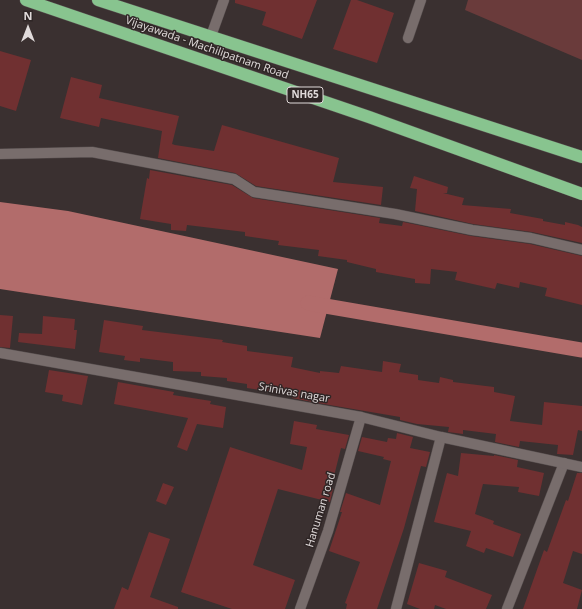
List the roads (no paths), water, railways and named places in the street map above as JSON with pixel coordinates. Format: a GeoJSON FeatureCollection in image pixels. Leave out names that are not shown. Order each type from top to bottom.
{"type":"FeatureCollection","features":[{"type":"Feature","properties":{"kind":"highway","name":"Vijayawada - Machilipatnam Road"},"geometry":{"type":"LineString","coordinates":[[26,0],[362,114],[582,194]]}},
{"type":"Feature","properties":{"kind":"highway","name":"Vijayawada - Machilipatnam Road"},"geometry":{"type":"LineString","coordinates":[[98,0],[113,3],[582,157]]}},
{"type":"Feature","properties":{"kind":"street"},"geometry":{"type":"LineString","coordinates":[[211,36],[224,0]]}},
{"type":"Feature","properties":{"kind":"street"},"geometry":{"type":"LineString","coordinates":[[408,38],[421,0]]}},
{"type":"Feature","properties":{"kind":"street"},"geometry":{"type":"LineString","coordinates":[[0,154],[92,152],[234,178],[254,192],[395,214],[472,230],[531,238],[582,250]]}},
{"type":"Feature","properties":{"kind":"street","name":"Srinivas nagar"},"geometry":{"type":"LineString","coordinates":[[0,353],[361,417],[441,437],[582,466]]}},
{"type":"Feature","properties":{"kind":"street","name":"Hanuman road"},"geometry":{"type":"LineString","coordinates":[[300,609],[328,531],[361,417]]}},
{"type":"Feature","properties":{"kind":"street"},"geometry":{"type":"LineString","coordinates":[[396,609],[441,437]]}},
{"type":"Feature","properties":{"kind":"street"},"geometry":{"type":"LineString","coordinates":[[507,609],[564,463]]}},
{"type":"Feature","properties":{"kind":"waterway"},"geometry":{"type":"LineString","coordinates":[[308,303],[582,350]]}}]}
